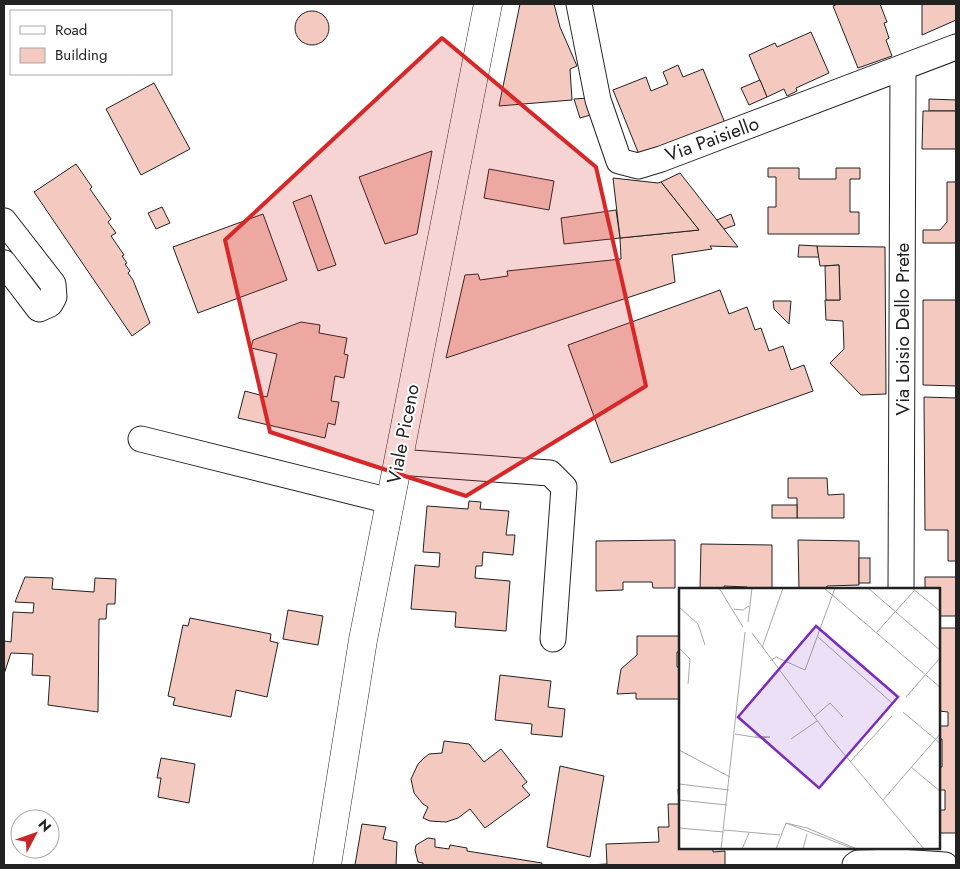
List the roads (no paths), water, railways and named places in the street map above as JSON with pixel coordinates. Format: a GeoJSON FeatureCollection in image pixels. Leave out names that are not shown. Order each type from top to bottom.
{"type":"FeatureCollection","features":[{"type":"Feature","properties":{"kind":"main road","name":"Viale Piceno"},"geometry":{"type":"LineString","coordinates":[[327,865],[363,640],[488,4]]}},
{"type":"Feature","properties":{"kind":"street","name":"Via Paisiello"},"geometry":{"type":"LineString","coordinates":[[580,4],[598,100],[618,161],[638,166],[661,159],[956,47]]}},
{"type":"Feature","properties":{"kind":"street","name":"Via Loisio Dello Prete"},"geometry":{"type":"LineString","coordinates":[[900,588],[903,68]]}},
{"type":"Feature","properties":{"kind":"street"},"geometry":{"type":"LineString","coordinates":[[4,221],[53,284],[54,297],[50,304],[39,309],[4,263]]}},
{"type":"Feature","properties":{"kind":"street"},"geometry":{"type":"LineString","coordinates":[[141,439],[390,501]]}},
{"type":"Feature","properties":{"kind":"street"},"geometry":{"type":"LineString","coordinates":[[398,462],[550,473],[564,487],[553,639]]}},
{"type":"Feature","properties":{"kind":"street"},"geometry":{"type":"LineString","coordinates":[[854,865],[899,855],[945,865]]}}]}
